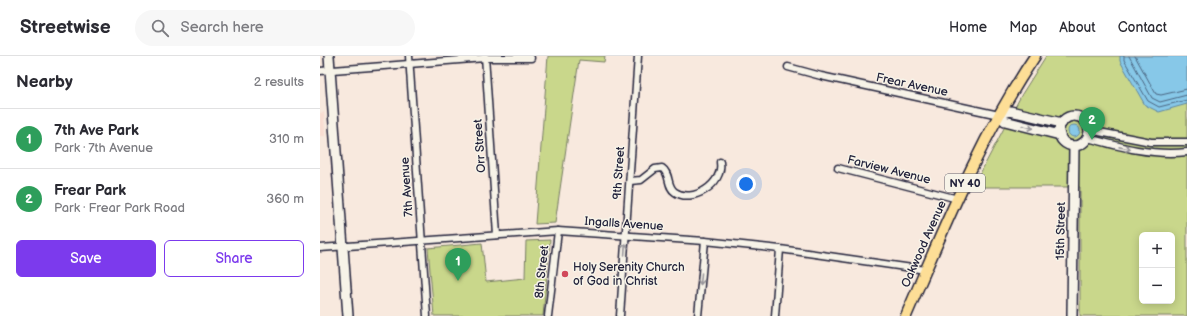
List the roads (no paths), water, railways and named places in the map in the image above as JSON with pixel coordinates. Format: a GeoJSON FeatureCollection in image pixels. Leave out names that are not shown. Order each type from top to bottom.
{"type":"FeatureCollection","features":[{"type":"Feature","properties":{"kind":"main road","name":"Oakwood Avenue"},"geometry":{"type":"LineString","coordinates":[[906,316],[958,199],[999,115],[1035,56]]}},
{"type":"Feature","properties":{"kind":"street"},"geometry":{"type":"LineString","coordinates":[[329,56],[348,316]]}},
{"type":"Feature","properties":{"kind":"street","name":"7th Avenue"},"geometry":{"type":"LineString","coordinates":[[409,56],[427,316]]}},
{"type":"Feature","properties":{"kind":"street","name":"9th Street"},"geometry":{"type":"LineString","coordinates":[[620,316],[638,56]]}},
{"type":"Feature","properties":{"kind":"street"},"geometry":{"type":"LineString","coordinates":[[320,71],[485,57],[531,58]]}},
{"type":"Feature","properties":{"kind":"street","name":"Orr Street"},"geometry":{"type":"LineString","coordinates":[[485,57],[497,235]]}},
{"type":"Feature","properties":{"kind":"street","name":"Frear Avenue"},"geometry":{"type":"LineString","coordinates":[[788,67],[821,76],[999,115]]}},
{"type":"Feature","properties":{"kind":"street"},"geometry":{"type":"LineString","coordinates":[[1060,135],[1005,121],[999,115],[1010,111],[1062,123]]}},
{"type":"Feature","properties":{"kind":"street"},"geometry":{"type":"LineString","coordinates":[[1069,117],[1078,117],[1086,122],[1088,134],[1082,144],[1074,146],[1065,143],[1060,135],[1062,123],[1069,117]]}},
{"type":"Feature","properties":{"kind":"street"},"geometry":{"type":"LineString","coordinates":[[1088,134],[1151,142],[1187,142]]}},
{"type":"Feature","properties":{"kind":"street"},"geometry":{"type":"LineString","coordinates":[[1088,134],[1148,152],[1170,154],[1187,152]]}},
{"type":"Feature","properties":{"kind":"street","name":"15th Street"},"geometry":{"type":"LineString","coordinates":[[1072,316],[1074,146]]}},
{"type":"Feature","properties":{"kind":"street"},"geometry":{"type":"LineString","coordinates":[[630,181],[641,180],[655,169],[662,168],[667,174],[672,190],[676,193],[690,194],[701,192],[713,184],[720,172],[720,162]]}},
{"type":"Feature","properties":{"kind":"street","name":"Farview Avenue"},"geometry":{"type":"LineString","coordinates":[[838,168],[958,199]]}},
{"type":"Feature","properties":{"kind":"street","name":"Ingalls Avenue"},"geometry":{"type":"LineString","coordinates":[[320,248],[558,231],[705,241],[780,249],[926,270]]}},
{"type":"Feature","properties":{"kind":"street","name":"8th Street"},"geometry":{"type":"LineString","coordinates":[[548,316],[558,231]]}},
{"type":"Feature","properties":{"kind":"street"},"geometry":{"type":"LineString","coordinates":[[698,316],[705,241]]}},
{"type":"Feature","properties":{"kind":"street"},"geometry":{"type":"LineString","coordinates":[[775,316],[780,249]]}},
{"type":"Feature","properties":{"kind":"water"},"geometry":{"type":"Polygon","coordinates":[[[1120,56],[1187,56],[1187,104],[1159,112],[1145,105],[1120,61],[1120,56]]]}},
{"type":"Feature","properties":{"kind":"water"},"geometry":{"type":"Polygon","coordinates":[[[1074,125],[1078,127],[1080,131],[1078,135],[1074,137],[1070,135],[1068,131],[1070,127],[1074,125]]]}},
{"type":"Feature","properties":{"kind":"place","name":"Frear Park"},"geometry":{"type":"Point","coordinates":[1092,140]}},
{"type":"Feature","properties":{"kind":"place","name":"Holy Serenity Church of God in Christ"},"geometry":{"type":"Point","coordinates":[565,274]}},
{"type":"Feature","properties":{"kind":"place","name":"7th Ave Park"},"geometry":{"type":"Point","coordinates":[458,281]}}]}
